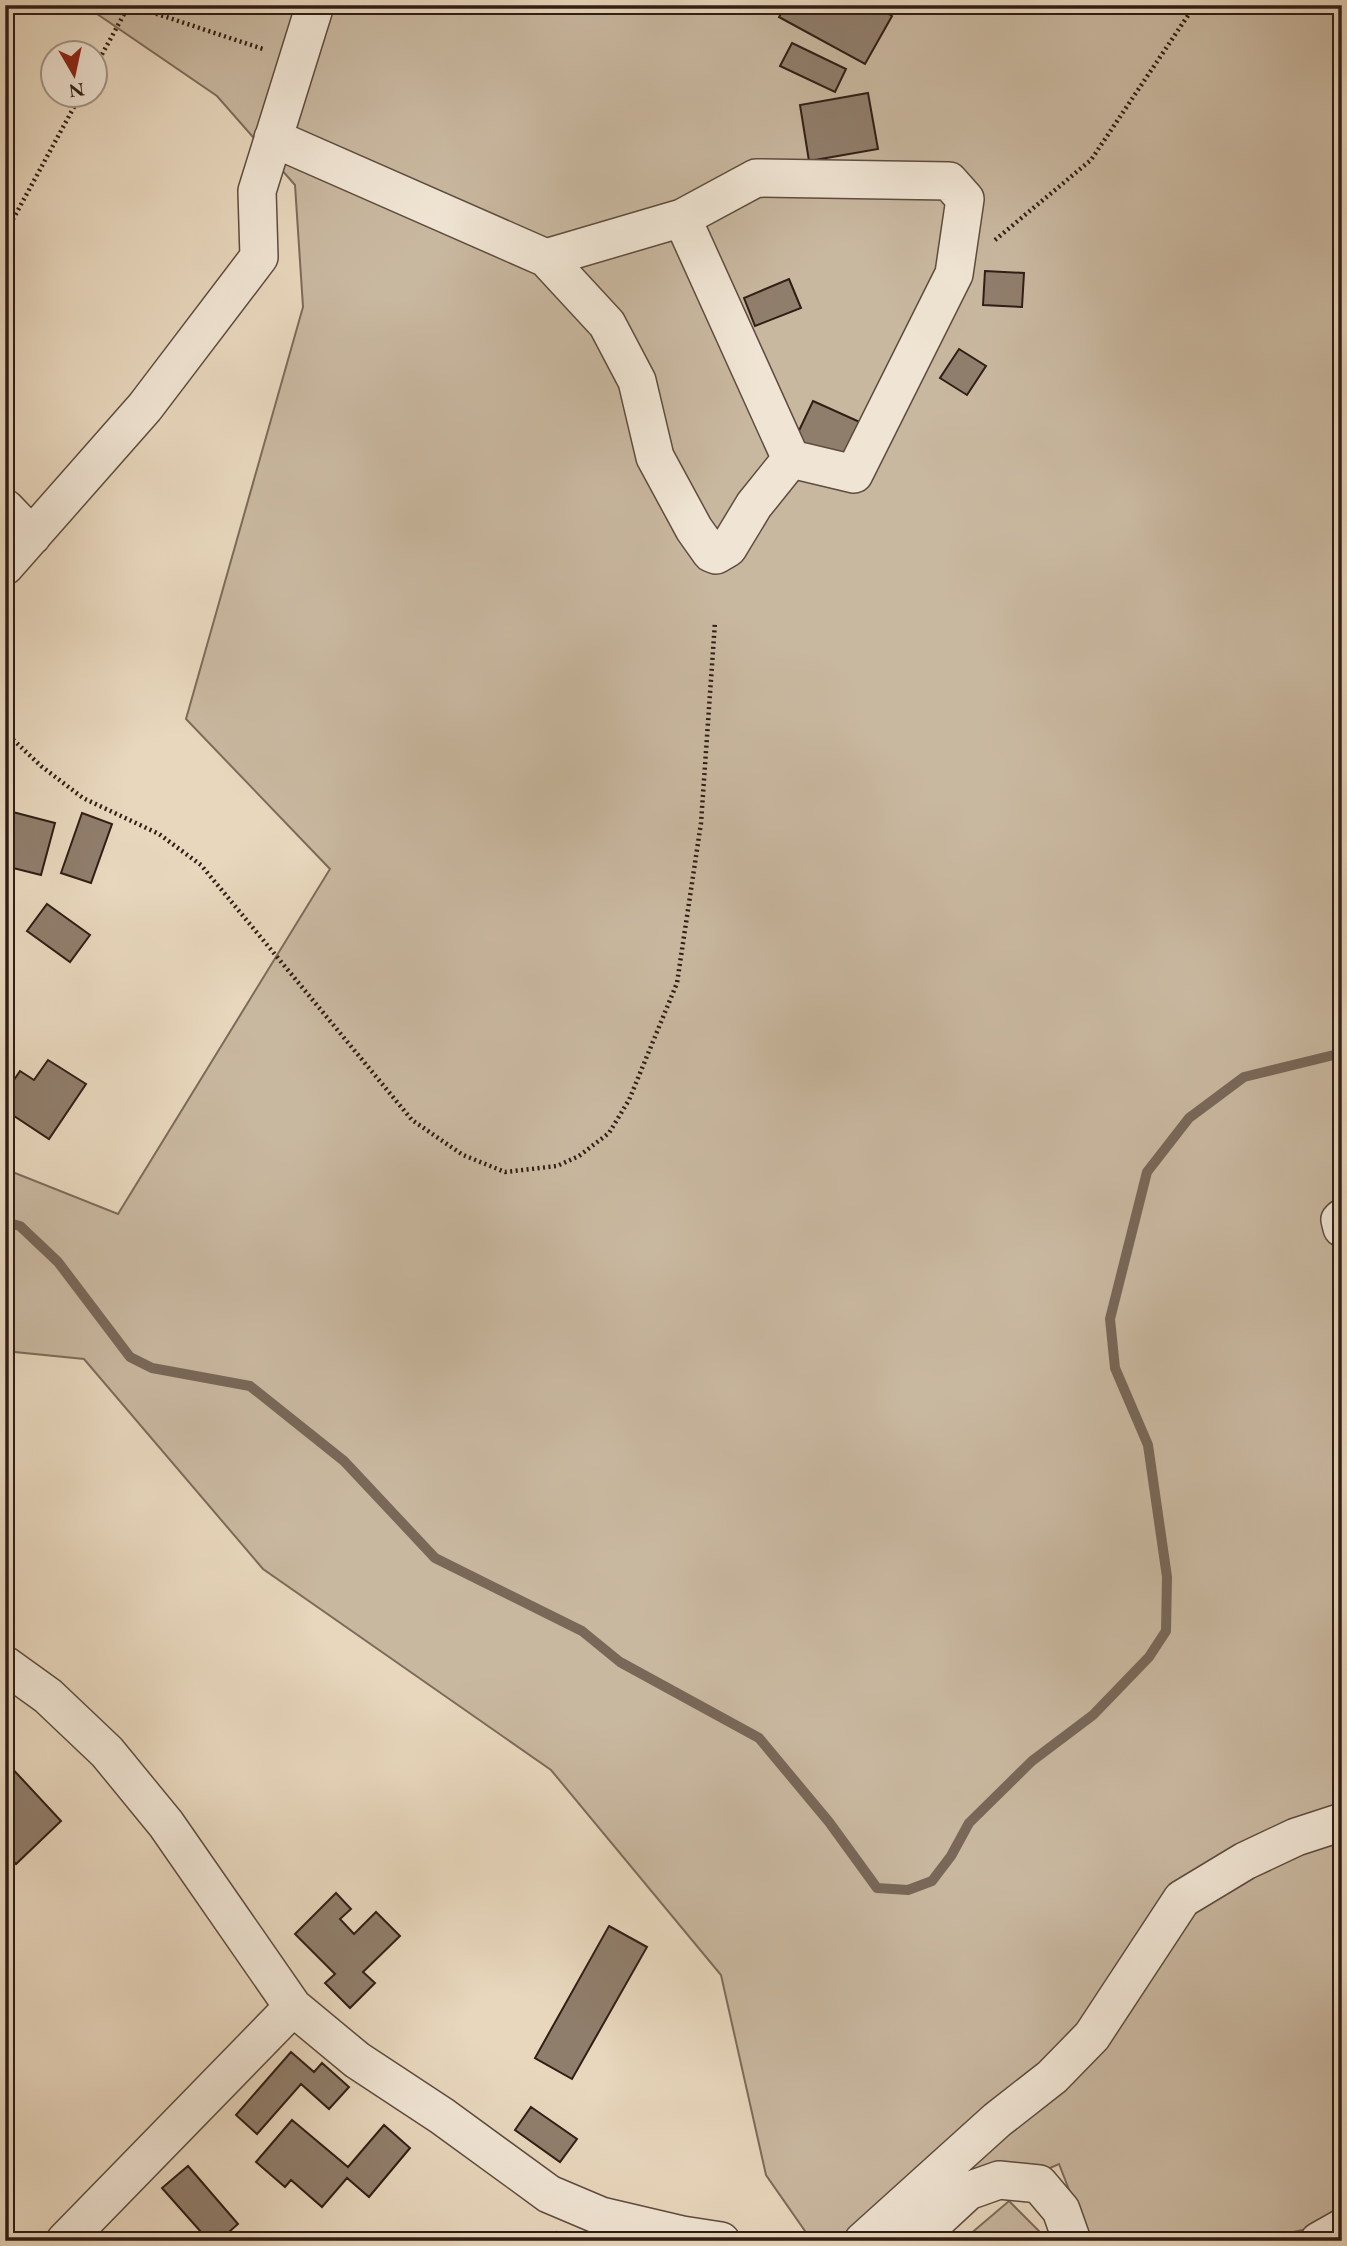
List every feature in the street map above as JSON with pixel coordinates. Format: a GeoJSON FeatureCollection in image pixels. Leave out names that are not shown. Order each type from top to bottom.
{"type":"FeatureCollection","features":[{"type":"Feature","properties":{"kind":"street"},"geometry":{"type":"LineString","coordinates":[[5,566],[145,407],[259,257],[257,191],[315,5]]}},
{"type":"Feature","properties":{"kind":"street"},"geometry":{"type":"LineString","coordinates":[[273,138],[546,258],[607,324],[637,381],[655,457],[694,529],[711,554],[716,555],[728,548],[754,505],[791,458]]}},
{"type":"Feature","properties":{"kind":"street"},"geometry":{"type":"LineString","coordinates":[[546,258],[682,218],[756,178],[948,181],[965,199],[954,274],[854,474],[791,458]]}},
{"type":"Feature","properties":{"kind":"street"},"geometry":{"type":"LineString","coordinates":[[682,218],[791,458]]}},
{"type":"Feature","properties":{"kind":"street"},"geometry":{"type":"LineString","coordinates":[[5,508],[32,536]]}},
{"type":"Feature","properties":{"kind":"street"},"geometry":{"type":"LineString","coordinates":[[1342,1218],[1342,1228]]}},
{"type":"Feature","properties":{"kind":"street"},"geometry":{"type":"LineString","coordinates":[[5,1665],[48,1696],[107,1752],[166,1824],[293,2007],[357,2060],[442,2116],[549,2194],[601,2217],[721,2241]]}},
{"type":"Feature","properties":{"kind":"street"},"geometry":{"type":"LineString","coordinates":[[863,2241],[997,2120],[1052,2077],[1092,2036],[1182,1899],[1245,1861],[1296,1837],[1342,1822]]}},
{"type":"Feature","properties":{"kind":"street"},"geometry":{"type":"LineString","coordinates":[[65,2241],[293,2007]]}},
{"type":"Feature","properties":{"kind":"street"},"geometry":{"type":"LineString","coordinates":[[914,2241],[968,2192],[999,2180],[1039,2184],[1061,2210],[1072,2241]]}},
{"type":"Feature","properties":{"kind":"street"},"geometry":{"type":"LineString","coordinates":[[1319,2241],[1342,2228]]}},
{"type":"Feature","properties":{"kind":"path"},"geometry":{"type":"LineString","coordinates":[[108,44],[130,5],[298,60]]}},
{"type":"Feature","properties":{"kind":"path"},"geometry":{"type":"LineString","coordinates":[[954,274],[1091,160],[1195,5]]}},
{"type":"Feature","properties":{"kind":"path"},"geometry":{"type":"LineString","coordinates":[[5,234],[73,108]]}},
{"type":"Feature","properties":{"kind":"path"},"geometry":{"type":"LineString","coordinates":[[5,732],[41,766],[83,798],[159,834],[201,865],[412,1120],[463,1155],[505,1172],[534,1170],[557,1166],[579,1156],[609,1133],[629,1100],[677,983],[701,823],[715,622]]}},
{"type":"Feature","properties":{"kind":"shaded area"},"geometry":{"type":"Polygon","coordinates":[[[84,5],[1342,5],[1342,2221],[1253,2241],[1089,2241],[1059,2164],[882,2241],[812,2241],[766,2175],[721,1975],[551,1770],[263,1569],[84,1359],[5,1351],[5,1169],[118,1214],[330,869],[186,719],[303,307],[295,185],[217,96],[84,5]]]}},
{"type":"Feature","properties":{"kind":"shaded area"},"geometry":{"type":"Polygon","coordinates":[[[1009,2201],[1039,2231],[1043,2241],[962,2241],[1009,2201]]]}},
{"type":"Feature","properties":{"kind":"building"},"geometry":{"type":"Polygon","coordinates":[[[786,5],[873,5],[892,16],[865,64],[779,17],[786,5]]]}},
{"type":"Feature","properties":{"kind":"building"},"geometry":{"type":"Polygon","coordinates":[[[792,43],[846,69],[835,92],[780,66],[792,43]]]}},
{"type":"Feature","properties":{"kind":"building"},"geometry":{"type":"Polygon","coordinates":[[[868,93],[878,149],[809,161],[800,105],[868,93]]]}},
{"type":"Feature","properties":{"kind":"building"},"geometry":{"type":"Polygon","coordinates":[[[985,271],[1024,273],[1022,307],[983,305],[985,271]]]}},
{"type":"Feature","properties":{"kind":"building"},"geometry":{"type":"Polygon","coordinates":[[[789,279],[801,308],[755,326],[744,298],[789,279]]]}},
{"type":"Feature","properties":{"kind":"building"},"geometry":{"type":"Polygon","coordinates":[[[959,349],[986,366],[967,395],[940,378],[959,349]]]}},
{"type":"Feature","properties":{"kind":"building"},"geometry":{"type":"Polygon","coordinates":[[[813,401],[862,423],[845,461],[795,439],[813,401]]]}},
{"type":"Feature","properties":{"kind":"building"},"geometry":{"type":"Polygon","coordinates":[[[5,810],[55,823],[41,875],[5,866],[5,810]]]}},
{"type":"Feature","properties":{"kind":"building"},"geometry":{"type":"Polygon","coordinates":[[[82,813],[112,824],[91,883],[61,873],[82,813]]]}},
{"type":"Feature","properties":{"kind":"building"},"geometry":{"type":"Polygon","coordinates":[[[47,904],[90,935],[70,962],[27,931],[47,904]]]}},
{"type":"Feature","properties":{"kind":"building"},"geometry":{"type":"Polygon","coordinates":[[[48,1060],[86,1084],[49,1139],[5,1110],[5,1093],[20,1071],[34,1080],[48,1060]]]}},
{"type":"Feature","properties":{"kind":"building"},"geometry":{"type":"Polygon","coordinates":[[[8,1764],[61,1821],[16,1864],[5,1853],[5,1767],[8,1764]]]}},
{"type":"Feature","properties":{"kind":"building"},"geometry":{"type":"Polygon","coordinates":[[[336,1893],[351,1909],[340,1919],[354,1934],[376,1912],[400,1936],[363,1972],[375,1983],[350,2008],[325,1983],[335,1974],[295,1934],[336,1893]]]}},
{"type":"Feature","properties":{"kind":"building"},"geometry":{"type":"Polygon","coordinates":[[[609,1926],[647,1947],[572,2079],[535,2058],[609,1926]]]}},
{"type":"Feature","properties":{"kind":"building"},"geometry":{"type":"Polygon","coordinates":[[[291,2052],[314,2072],[322,2063],[349,2087],[329,2109],[301,2084],[257,2134],[236,2115],[291,2052]]]}},
{"type":"Feature","properties":{"kind":"building"},"geometry":{"type":"Polygon","coordinates":[[[531,2107],[577,2139],[560,2162],[515,2130],[531,2107]]]}},
{"type":"Feature","properties":{"kind":"building"},"geometry":{"type":"Polygon","coordinates":[[[292,2120],[348,2167],[384,2125],[410,2148],[369,2197],[347,2178],[322,2207],[291,2180],[285,2187],[256,2162],[292,2120]]]}},
{"type":"Feature","properties":{"kind":"building"},"geometry":{"type":"Polygon","coordinates":[[[188,2166],[238,2224],[219,2241],[209,2241],[162,2188],[188,2166]]]}},
{"type":"Feature","properties":{"kind":"building"},"geometry":{"type":"Polygon","coordinates":[[[557,2232],[587,2241],[555,2241],[557,2232]]]}},
{"type":"Feature","properties":{"kind":"waterway"},"geometry":{"type":"LineString","coordinates":[[5,1222],[20,1226],[58,1262],[130,1357],[152,1368],[250,1386],[344,1461],[435,1558],[582,1631],[620,1662],[759,1738],[829,1822],[877,1888],[908,1890],[932,1881],[951,1856],[969,1823],[1032,1761],[1093,1715],[1149,1657],[1166,1631],[1167,1577],[1148,1445],[1115,1368],[1110,1319],[1147,1172],[1189,1118],[1244,1077],[1342,1053]]}}]}
